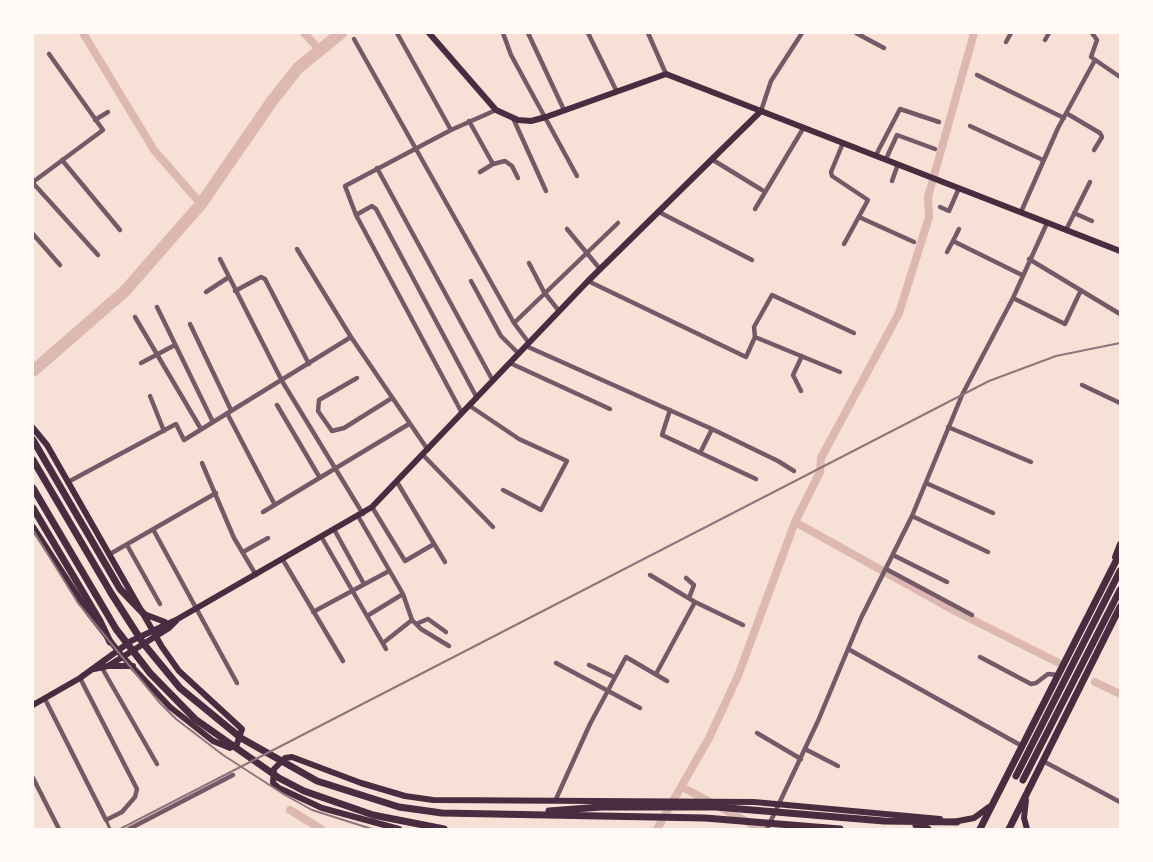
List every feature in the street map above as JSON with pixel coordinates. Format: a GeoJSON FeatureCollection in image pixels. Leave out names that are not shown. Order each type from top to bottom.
{"type":"FeatureCollection","features":[{"type":"Feature","properties":{"kind":"main road"},"geometry":{"type":"LineString","coordinates":[[429,33],[496,110],[513,118],[531,121],[546,117],[616,90],[666,74],[1120,251]]}},
{"type":"Feature","properties":{"kind":"main road"},"geometry":{"type":"LineString","coordinates":[[105,667],[157,636],[176,620],[335,531],[372,507],[588,281],[761,111]]}},
{"type":"Feature","properties":{"kind":"main road"},"geometry":{"type":"LineString","coordinates":[[33,428],[47,445],[162,647],[179,672],[237,722],[242,729],[237,744],[230,748],[213,741],[170,706],[122,656],[110,642],[33,527]]}},
{"type":"Feature","properties":{"kind":"main road"},"geometry":{"type":"LineString","coordinates":[[33,440],[120,590],[144,614],[168,625]]}},
{"type":"Feature","properties":{"kind":"main road"},"geometry":{"type":"LineString","coordinates":[[33,460],[143,643],[180,688],[241,738],[317,781],[399,807],[442,813],[705,818],[840,829]]}},
{"type":"Feature","properties":{"kind":"main road"},"geometry":{"type":"LineString","coordinates":[[33,488],[116,628],[163,688],[195,719],[279,778],[304,791],[373,815],[444,829]]}},
{"type":"Feature","properties":{"kind":"main road"},"geometry":{"type":"LineString","coordinates":[[33,508],[110,642],[102,660]]}},
{"type":"Feature","properties":{"kind":"main road"},"geometry":{"type":"LineString","coordinates":[[980,829],[1058,675],[1120,544]]}},
{"type":"Feature","properties":{"kind":"main road"},"geometry":{"type":"LineString","coordinates":[[1110,569],[1120,553]]}},
{"type":"Feature","properties":{"kind":"main road"},"geometry":{"type":"LineString","coordinates":[[1120,571],[1020,778],[1120,591]]}},
{"type":"Feature","properties":{"kind":"main road"},"geometry":{"type":"LineString","coordinates":[[1009,829],[1120,607]]}},
{"type":"Feature","properties":{"kind":"main road"},"geometry":{"type":"LineString","coordinates":[[33,705],[94,669],[102,660],[117,650],[153,629],[168,625]]}},
{"type":"Feature","properties":{"kind":"main road"},"geometry":{"type":"LineString","coordinates":[[162,647],[168,625]]}},
{"type":"Feature","properties":{"kind":"main road"},"geometry":{"type":"LineString","coordinates":[[94,669],[133,666]]}},
{"type":"Feature","properties":{"kind":"main road"},"geometry":{"type":"LineString","coordinates":[[399,829],[374,827],[322,808],[279,788],[273,783],[273,775],[278,762],[285,758],[292,758],[327,772],[405,796],[462,801],[680,800],[779,804],[957,822]]}},
{"type":"Feature","properties":{"kind":"main road"},"geometry":{"type":"LineString","coordinates":[[1027,829],[1024,807],[1028,791]]}},
{"type":"Feature","properties":{"kind":"main road"},"geometry":{"type":"LineString","coordinates":[[507,814],[601,807],[716,807],[884,821],[957,822],[974,818],[992,804]]}},
{"type":"Feature","properties":{"kind":"main road"},"geometry":{"type":"LineString","coordinates":[[884,821],[928,829]]}},
{"type":"Feature","properties":{"kind":"street"},"geometry":{"type":"LineString","coordinates":[[397,33],[451,130]]}},
{"type":"Feature","properties":{"kind":"street"},"geometry":{"type":"LineString","coordinates":[[502,33],[511,55],[577,176]]}},
{"type":"Feature","properties":{"kind":"street"},"geometry":{"type":"LineString","coordinates":[[528,33],[564,110]]}},
{"type":"Feature","properties":{"kind":"street"},"geometry":{"type":"LineString","coordinates":[[588,33],[616,90]]}},
{"type":"Feature","properties":{"kind":"street"},"geometry":{"type":"LineString","coordinates":[[648,33],[666,74]]}},
{"type":"Feature","properties":{"kind":"street"},"geometry":{"type":"LineString","coordinates":[[761,111],[775,72],[802,33]]}},
{"type":"Feature","properties":{"kind":"street"},"geometry":{"type":"LineString","coordinates":[[856,33],[884,48]]}},
{"type":"Feature","properties":{"kind":"street"},"geometry":{"type":"LineString","coordinates":[[1006,42],[1011,33]]}},
{"type":"Feature","properties":{"kind":"street"},"geometry":{"type":"LineString","coordinates":[[1044,40],[1049,33]]}},
{"type":"Feature","properties":{"kind":"street"},"geometry":{"type":"LineString","coordinates":[[1092,33],[1097,38],[1091,56],[1120,77]]}},
{"type":"Feature","properties":{"kind":"street"},"geometry":{"type":"LineString","coordinates":[[354,39],[414,149],[528,344],[711,429],[794,471]]}},
{"type":"Feature","properties":{"kind":"street"},"geometry":{"type":"LineString","coordinates":[[49,54],[103,130],[33,183],[98,255]]}},
{"type":"Feature","properties":{"kind":"street"},"geometry":{"type":"LineString","coordinates":[[1021,212],[1043,160],[1095,60]]}},
{"type":"Feature","properties":{"kind":"street"},"geometry":{"type":"LineString","coordinates":[[977,75],[1100,133],[1101,137],[1094,150]]}},
{"type":"Feature","properties":{"kind":"street"},"geometry":{"type":"LineString","coordinates":[[876,155],[900,109],[939,122]]}},
{"type":"Feature","properties":{"kind":"street"},"geometry":{"type":"LineString","coordinates":[[462,413],[356,215],[345,186],[451,130],[496,110]]}},
{"type":"Feature","properties":{"kind":"street"},"geometry":{"type":"LineString","coordinates":[[95,120],[108,112]]}},
{"type":"Feature","properties":{"kind":"street"},"geometry":{"type":"LineString","coordinates":[[513,118],[546,191]]}},
{"type":"Feature","properties":{"kind":"street"},"geometry":{"type":"LineString","coordinates":[[469,121],[494,164]]}},
{"type":"Feature","properties":{"kind":"street"},"geometry":{"type":"LineString","coordinates":[[970,126],[1043,160]]}},
{"type":"Feature","properties":{"kind":"street"},"geometry":{"type":"LineString","coordinates":[[755,209],[804,127]]}},
{"type":"Feature","properties":{"kind":"street"},"geometry":{"type":"LineString","coordinates":[[886,159],[897,135],[934,149]]}},
{"type":"Feature","properties":{"kind":"street"},"geometry":{"type":"LineString","coordinates":[[843,143],[831,172],[834,178],[868,198],[844,244]]}},
{"type":"Feature","properties":{"kind":"street"},"geometry":{"type":"LineString","coordinates":[[62,160],[120,230]]}},
{"type":"Feature","properties":{"kind":"street"},"geometry":{"type":"LineString","coordinates":[[713,160],[762,190]]}},
{"type":"Feature","properties":{"kind":"street"},"geometry":{"type":"LineString","coordinates":[[480,172],[494,164],[509,162],[518,178]]}},
{"type":"Feature","properties":{"kind":"street"},"geometry":{"type":"LineString","coordinates":[[892,181],[898,164]]}},
{"type":"Feature","properties":{"kind":"street"},"geometry":{"type":"LineString","coordinates":[[377,168],[493,381]]}},
{"type":"Feature","properties":{"kind":"street"},"geometry":{"type":"LineString","coordinates":[[1066,230],[1090,182]]}},
{"type":"Feature","properties":{"kind":"street"},"geometry":{"type":"LineString","coordinates":[[940,207],[949,211],[959,188]]}},
{"type":"Feature","properties":{"kind":"street"},"geometry":{"type":"LineString","coordinates":[[356,215],[372,207],[376,209],[477,398]]}},
{"type":"Feature","properties":{"kind":"street"},"geometry":{"type":"LineString","coordinates":[[659,212],[752,260]]}},
{"type":"Feature","properties":{"kind":"street"},"geometry":{"type":"LineString","coordinates":[[1074,213],[1092,221]]}},
{"type":"Feature","properties":{"kind":"street"},"geometry":{"type":"LineString","coordinates":[[859,217],[914,242]]}},
{"type":"Feature","properties":{"kind":"street"},"geometry":{"type":"LineString","coordinates":[[514,323],[618,223]]}},
{"type":"Feature","properties":{"kind":"street"},"geometry":{"type":"LineString","coordinates":[[767,829],[801,759],[848,649],[912,516],[962,395],[1013,298],[1047,223]]}},
{"type":"Feature","properties":{"kind":"street"},"geometry":{"type":"LineString","coordinates":[[567,229],[600,269]]}},
{"type":"Feature","properties":{"kind":"street"},"geometry":{"type":"LineString","coordinates":[[947,252],[959,229]]}},
{"type":"Feature","properties":{"kind":"street"},"geometry":{"type":"LineString","coordinates":[[33,234],[60,265]]}},
{"type":"Feature","properties":{"kind":"street"},"geometry":{"type":"LineString","coordinates":[[953,241],[1022,275]]}},
{"type":"Feature","properties":{"kind":"street"},"geometry":{"type":"LineString","coordinates":[[297,249],[425,452],[493,527]]}},
{"type":"Feature","properties":{"kind":"street"},"geometry":{"type":"LineString","coordinates":[[220,258],[282,381],[361,515],[403,594],[414,622],[449,646]]}},
{"type":"Feature","properties":{"kind":"street"},"geometry":{"type":"LineString","coordinates":[[1029,259],[1120,314]]}},
{"type":"Feature","properties":{"kind":"street"},"geometry":{"type":"LineString","coordinates":[[529,263],[544,292],[559,311]]}},
{"type":"Feature","properties":{"kind":"street"},"geometry":{"type":"LineString","coordinates":[[235,291],[263,277],[309,364]]}},
{"type":"Feature","properties":{"kind":"street"},"geometry":{"type":"LineString","coordinates":[[206,292],[229,278]]}},
{"type":"Feature","properties":{"kind":"street"},"geometry":{"type":"LineString","coordinates":[[471,281],[501,336],[519,354]]}},
{"type":"Feature","properties":{"kind":"street"},"geometry":{"type":"LineString","coordinates":[[588,281],[746,357],[755,337],[754,327],[772,295],[854,333]]}},
{"type":"Feature","properties":{"kind":"street"},"geometry":{"type":"LineString","coordinates":[[1013,298],[1065,324],[1081,290]]}},
{"type":"Feature","properties":{"kind":"street"},"geometry":{"type":"LineString","coordinates":[[157,307],[213,422]]}},
{"type":"Feature","properties":{"kind":"street"},"geometry":{"type":"LineString","coordinates":[[135,317],[201,429]]}},
{"type":"Feature","properties":{"kind":"street"},"geometry":{"type":"LineString","coordinates":[[190,324],[275,505]]}},
{"type":"Feature","properties":{"kind":"street"},"geometry":{"type":"LineString","coordinates":[[69,482],[176,424],[184,440],[351,337]]}},
{"type":"Feature","properties":{"kind":"street"},"geometry":{"type":"LineString","coordinates":[[755,337],[840,372]]}},
{"type":"Feature","properties":{"kind":"street"},"geometry":{"type":"LineString","coordinates":[[141,363],[175,345]]}},
{"type":"Feature","properties":{"kind":"street"},"geometry":{"type":"LineString","coordinates":[[801,390],[793,375],[802,356]]}},
{"type":"Feature","properties":{"kind":"street"},"geometry":{"type":"LineString","coordinates":[[510,363],[610,409]]}},
{"type":"Feature","properties":{"kind":"street"},"geometry":{"type":"LineString","coordinates":[[357,378],[319,400],[318,411],[332,431],[344,428],[392,398]]}},
{"type":"Feature","properties":{"kind":"street"},"geometry":{"type":"LineString","coordinates":[[1082,385],[1120,403]]}},
{"type":"Feature","properties":{"kind":"street"},"geometry":{"type":"LineString","coordinates":[[150,396],[164,431]]}},
{"type":"Feature","properties":{"kind":"street"},"geometry":{"type":"LineString","coordinates":[[277,405],[320,478]]}},
{"type":"Feature","properties":{"kind":"street"},"geometry":{"type":"LineString","coordinates":[[470,406],[519,439],[567,461],[541,510],[503,490]]}},
{"type":"Feature","properties":{"kind":"street"},"geometry":{"type":"LineString","coordinates":[[670,410],[660,434],[756,479]]}},
{"type":"Feature","properties":{"kind":"street"},"geometry":{"type":"LineString","coordinates":[[263,512],[409,424]]}},
{"type":"Feature","properties":{"kind":"street"},"geometry":{"type":"LineString","coordinates":[[948,427],[1031,462]]}},
{"type":"Feature","properties":{"kind":"street"},"geometry":{"type":"LineString","coordinates":[[700,453],[711,429]]}},
{"type":"Feature","properties":{"kind":"street"},"geometry":{"type":"LineString","coordinates":[[202,463],[234,538],[256,575]]}},
{"type":"Feature","properties":{"kind":"street"},"geometry":{"type":"LineString","coordinates":[[397,482],[445,562]]}},
{"type":"Feature","properties":{"kind":"street"},"geometry":{"type":"LineString","coordinates":[[926,483],[993,513]]}},
{"type":"Feature","properties":{"kind":"street"},"geometry":{"type":"LineString","coordinates":[[110,554],[154,531],[216,493]]}},
{"type":"Feature","properties":{"kind":"street"},"geometry":{"type":"LineString","coordinates":[[372,507],[405,561],[434,544]]}},
{"type":"Feature","properties":{"kind":"street"},"geometry":{"type":"LineString","coordinates":[[912,516],[988,552]]}},
{"type":"Feature","properties":{"kind":"street"},"geometry":{"type":"LineString","coordinates":[[154,531],[237,683]]}},
{"type":"Feature","properties":{"kind":"street"},"geometry":{"type":"LineString","coordinates":[[335,531],[364,584]]}},
{"type":"Feature","properties":{"kind":"street"},"geometry":{"type":"LineString","coordinates":[[243,552],[268,538]]}},
{"type":"Feature","properties":{"kind":"street"},"geometry":{"type":"LineString","coordinates":[[322,538],[386,649]]}},
{"type":"Feature","properties":{"kind":"street"},"geometry":{"type":"LineString","coordinates":[[127,545],[160,604]]}},
{"type":"Feature","properties":{"kind":"street"},"geometry":{"type":"LineString","coordinates":[[893,555],[947,582]]}},
{"type":"Feature","properties":{"kind":"street"},"geometry":{"type":"LineString","coordinates":[[283,560],[343,661]]}},
{"type":"Feature","properties":{"kind":"street"},"geometry":{"type":"LineString","coordinates":[[313,612],[389,571]]}},
{"type":"Feature","properties":{"kind":"street"},"geometry":{"type":"LineString","coordinates":[[885,571],[972,615]]}},
{"type":"Feature","properties":{"kind":"street"},"geometry":{"type":"LineString","coordinates":[[650,575],[695,602],[743,625]]}},
{"type":"Feature","properties":{"kind":"street"},"geometry":{"type":"LineString","coordinates":[[686,578],[694,585],[689,598]]}},
{"type":"Feature","properties":{"kind":"street"},"geometry":{"type":"LineString","coordinates":[[368,616],[403,594]]}},
{"type":"Feature","properties":{"kind":"street"},"geometry":{"type":"LineString","coordinates":[[656,675],[695,602]]}},
{"type":"Feature","properties":{"kind":"street"},"geometry":{"type":"LineString","coordinates":[[383,643],[414,622],[428,619],[446,632]]}},
{"type":"Feature","properties":{"kind":"street"},"geometry":{"type":"LineString","coordinates":[[848,649],[1022,746]]}},
{"type":"Feature","properties":{"kind":"street"},"geometry":{"type":"LineString","coordinates":[[556,799],[607,688],[626,657],[667,681]]}},
{"type":"Feature","properties":{"kind":"street"},"geometry":{"type":"LineString","coordinates":[[980,657],[1031,684],[1048,674],[1058,675]]}},
{"type":"Feature","properties":{"kind":"street"},"geometry":{"type":"LineString","coordinates":[[556,663],[607,688],[640,708]]}},
{"type":"Feature","properties":{"kind":"street"},"geometry":{"type":"LineString","coordinates":[[589,665],[614,677]]}},
{"type":"Feature","properties":{"kind":"street"},"geometry":{"type":"LineString","coordinates":[[105,667],[157,764]]}},
{"type":"Feature","properties":{"kind":"street"},"geometry":{"type":"LineString","coordinates":[[80,678],[137,789],[137,793],[127,807],[106,820]]}},
{"type":"Feature","properties":{"kind":"street"},"geometry":{"type":"LineString","coordinates":[[45,699],[110,829]]}},
{"type":"Feature","properties":{"kind":"street"},"geometry":{"type":"LineString","coordinates":[[757,733],[801,759]]}},
{"type":"Feature","properties":{"kind":"street"},"geometry":{"type":"LineString","coordinates":[[805,749],[838,766]]}},
{"type":"Feature","properties":{"kind":"street"},"geometry":{"type":"LineString","coordinates":[[1043,761],[1120,802]]}},
{"type":"Feature","properties":{"kind":"street"},"geometry":{"type":"LineString","coordinates":[[132,828],[233,775]]}},
{"type":"Feature","properties":{"kind":"street"},"geometry":{"type":"LineString","coordinates":[[33,778],[60,829]]}},
{"type":"Feature","properties":{"kind":"waterway"},"geometry":{"type":"LineString","coordinates":[[83,33],[154,150],[201,204]]}},
{"type":"Feature","properties":{"kind":"waterway"},"geometry":{"type":"LineString","coordinates":[[304,33],[320,50]]}},
{"type":"Feature","properties":{"kind":"waterway"},"geometry":{"type":"LineString","coordinates":[[33,371],[125,291],[201,204],[272,101],[298,68],[341,33]]}},
{"type":"Feature","properties":{"kind":"waterway"},"geometry":{"type":"LineString","coordinates":[[657,829],[709,738],[738,676],[795,522],[820,472],[821,458],[899,313],[929,217],[928,197],[974,33]]}},
{"type":"Feature","properties":{"kind":"waterway"},"geometry":{"type":"LineString","coordinates":[[795,522],[955,611],[1057,662]]}},
{"type":"Feature","properties":{"kind":"waterway"},"geometry":{"type":"LineString","coordinates":[[1095,682],[1120,694]]}},
{"type":"Feature","properties":{"kind":"waterway"},"geometry":{"type":"LineString","coordinates":[[682,787],[761,829]]}},
{"type":"Feature","properties":{"kind":"waterway"},"geometry":{"type":"LineString","coordinates":[[290,810],[321,829]]}},
{"type":"Feature","properties":{"kind":"railway"},"geometry":{"type":"LineString","coordinates":[[120,829],[989,381],[1056,356],[1120,343]]}},
{"type":"Feature","properties":{"kind":"railway"},"geometry":{"type":"LineString","coordinates":[[33,530],[78,603],[160,703],[176,719],[223,755],[285,795],[312,810],[372,829]]}}]}
